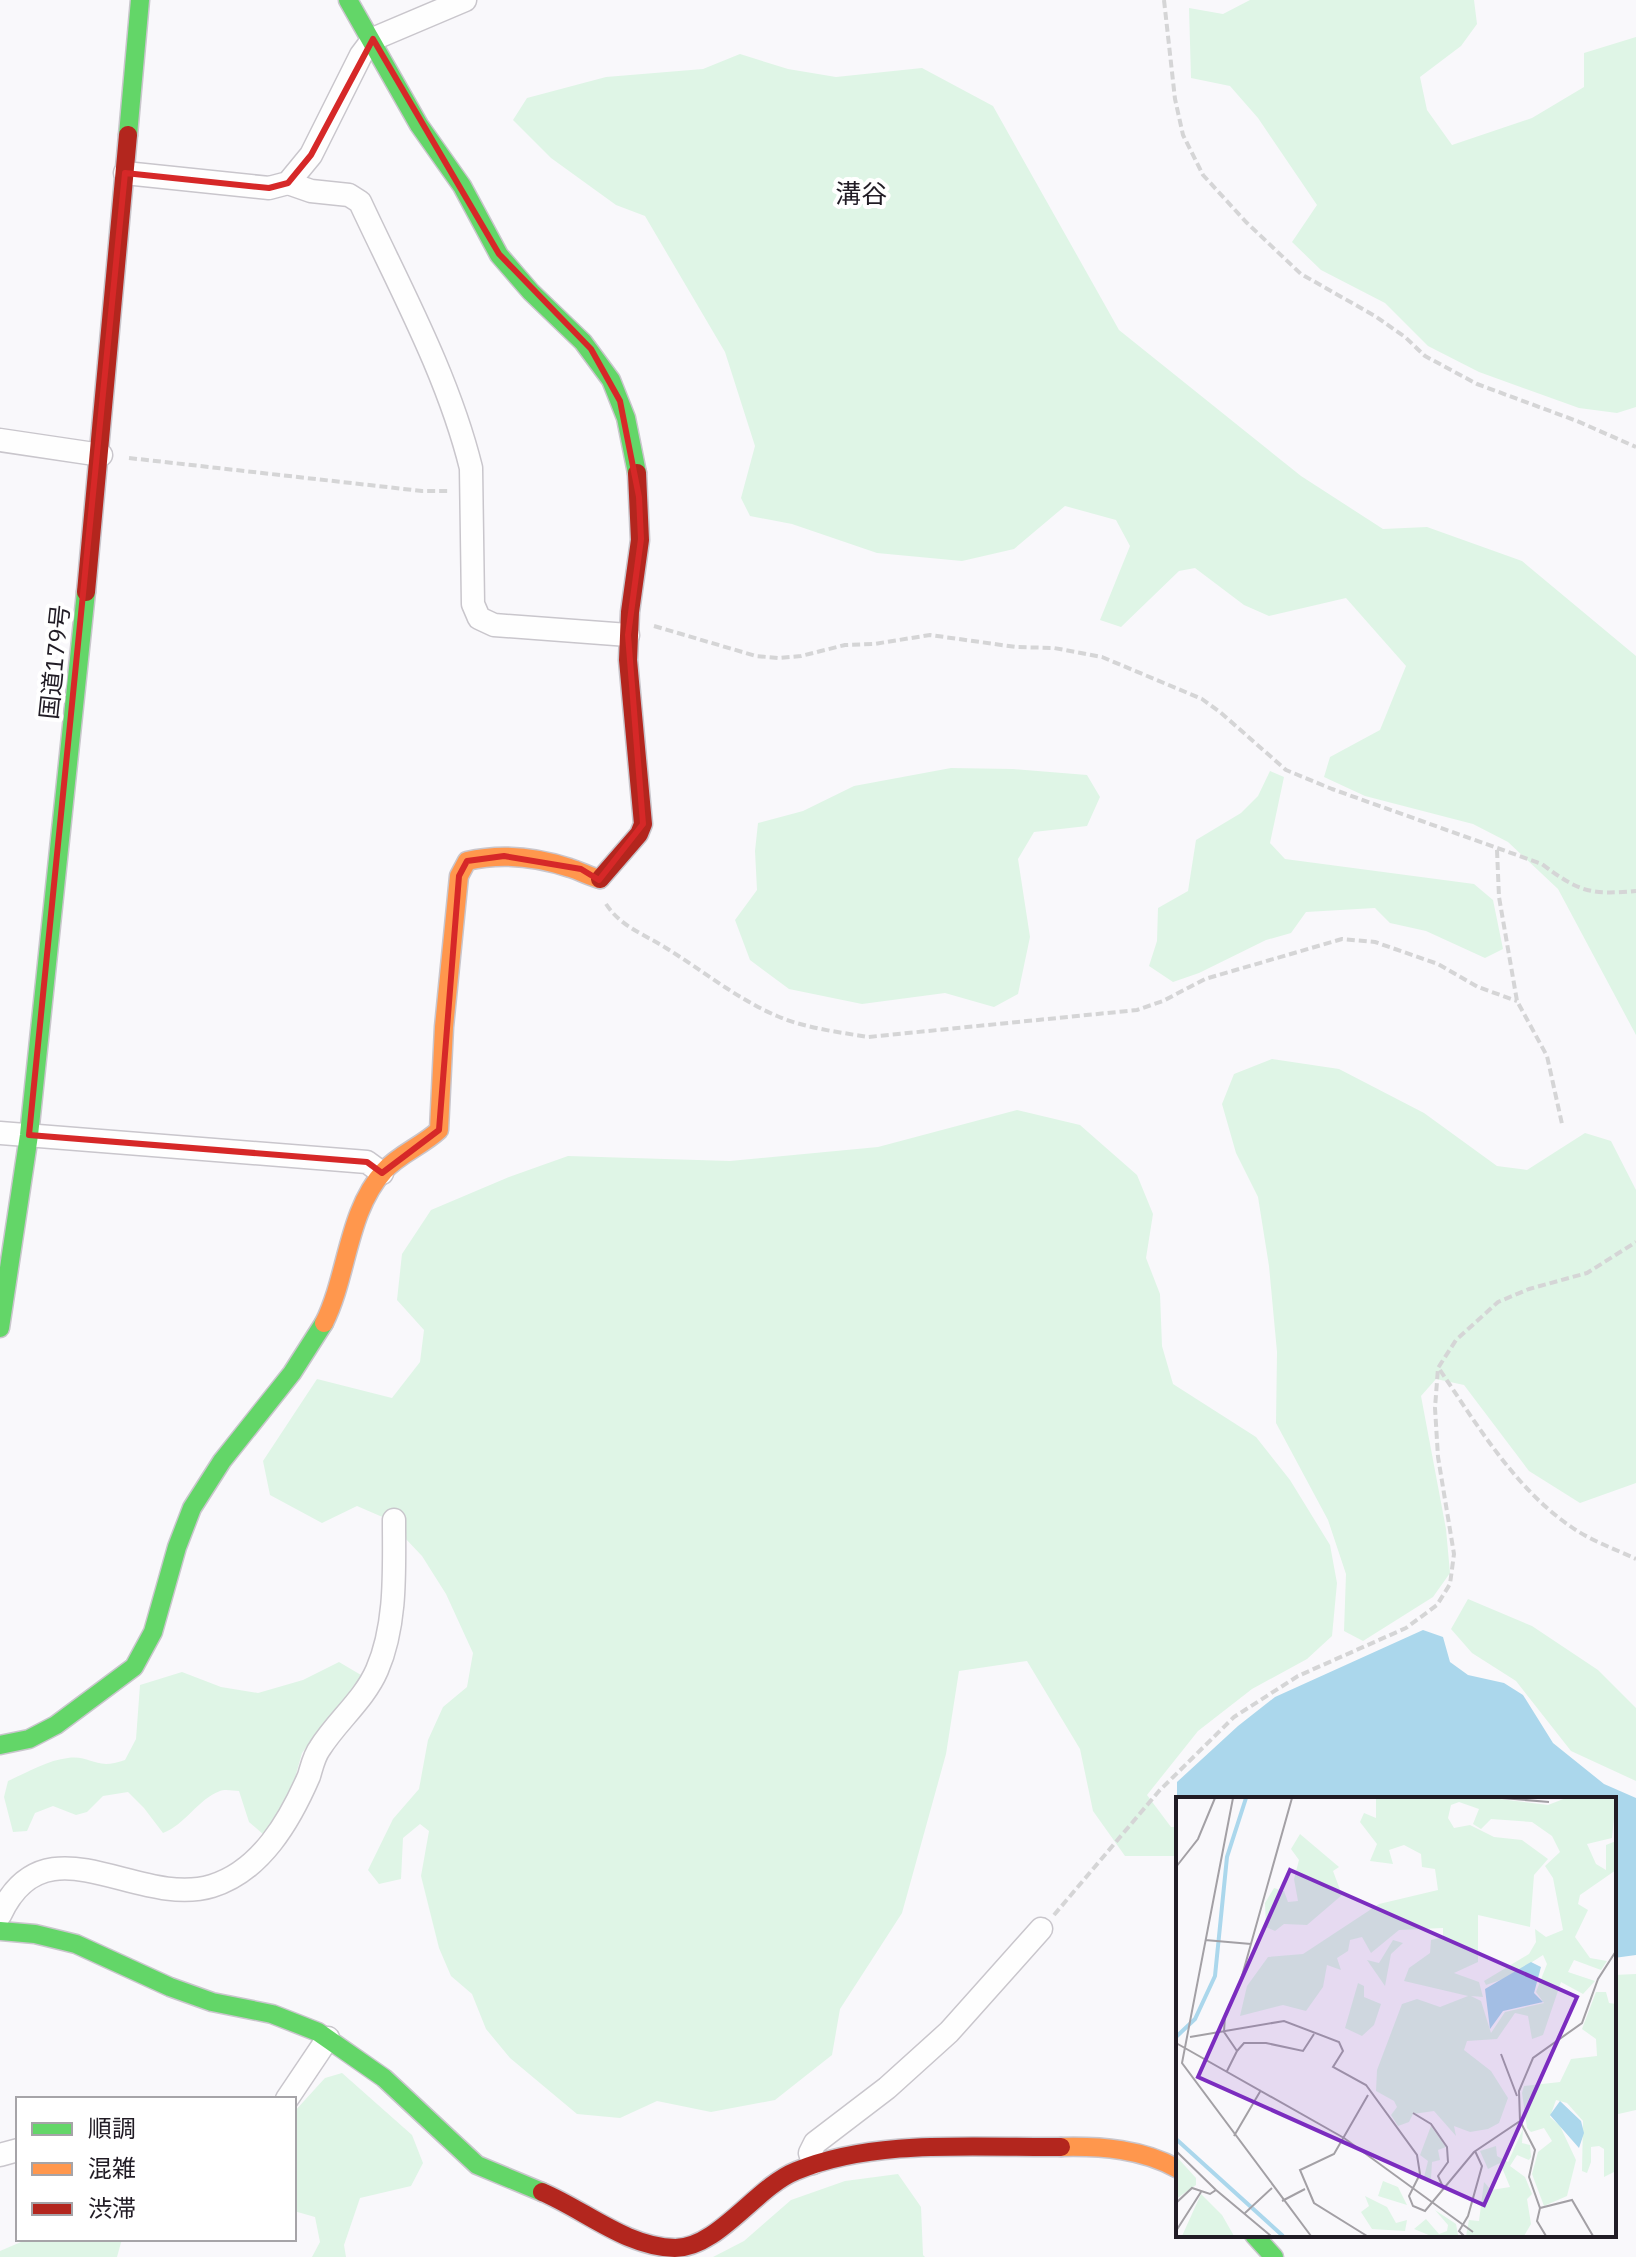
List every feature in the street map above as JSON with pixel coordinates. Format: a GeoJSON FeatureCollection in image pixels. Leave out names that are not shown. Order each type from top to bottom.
{"type":"FeatureCollection","features":[{"type":"Feature","properties":{"kind":"main road","name":"国道179号"},"geometry":{"type":"LineString","coordinates":[[0,1328],[29,1135],[101,455],[140,0]]}},
{"type":"Feature","properties":{"kind":"main road"},"geometry":{"type":"LineString","coordinates":[[0,1745],[15,1744],[40,1734],[133,1669],[146,1650],[170,1566],[191,1510],[217,1467],[324,1324],[340,1285],[361,1209],[382,1173],[439,1130],[444,1027],[459,876],[467,861],[482,856],[504,856],[581,869],[599,880],[639,834],[643,824],[629,627],[641,539],[639,497],[629,430],[620,401],[605,367],[574,332],[522,285],[499,254],[482,228],[462,186],[414,117],[373,39],[348,0]]}},
{"type":"Feature","properties":{"kind":"main road"},"geometry":{"type":"LineString","coordinates":[[0,1931],[35,1934],[76,1944],[170,1987],[212,2002],[272,2014],[318,2032],[384,2078],[477,2165],[556,2198],[651,2251],[679,2248],[706,2239],[764,2190],[795,2171],[813,2163],[854,2154],[897,2149],[1104,2146],[1164,2161],[1176,2168]]}},
{"type":"Feature","properties":{"kind":"main road"},"geometry":{"type":"LineString","coordinates":[[1256,2237],[1274,2257]]}},
{"type":"Feature","properties":{"kind":"street"},"geometry":{"type":"LineString","coordinates":[[288,183],[311,155],[361,55],[373,39],[465,0]]}},
{"type":"Feature","properties":{"kind":"street"},"geometry":{"type":"LineString","coordinates":[[125,173],[269,188],[288,183],[311,191],[349,195],[360,202],[427,347],[465,446],[473,492],[473,604],[479,618],[494,625],[629,627]]}},
{"type":"Feature","properties":{"kind":"street"},"geometry":{"type":"LineString","coordinates":[[0,440],[101,455]]}},
{"type":"Feature","properties":{"kind":"street"},"geometry":{"type":"LineString","coordinates":[[0,1133],[367,1162],[382,1173]]}},
{"type":"Feature","properties":{"kind":"street"},"geometry":{"type":"LineString","coordinates":[[0,1915],[11,1895],[34,1875],[55,1868],[83,1868],[172,1891],[212,1886],[240,1873],[271,1844],[308,1776],[317,1751],[356,1703],[377,1670],[389,1625],[394,1578],[394,1520]]}},
{"type":"Feature","properties":{"kind":"street"},"geometry":{"type":"LineString","coordinates":[[813,2163],[810,2153],[815,2143],[887,2088],[949,2032],[1041,1929]]}},
{"type":"Feature","properties":{"kind":"street"},"geometry":{"type":"LineString","coordinates":[[288,2097],[328,2038]]}},
{"type":"Feature","properties":{"kind":"path"},"geometry":{"type":"LineString","coordinates":[[1164,0],[1175,99],[1183,135],[1203,175],[1301,274],[1375,316],[1425,356],[1477,384],[1577,421],[1636,447]]}},
{"type":"Feature","properties":{"kind":"path"},"geometry":{"type":"LineString","coordinates":[[101,455],[422,491],[473,492]]}},
{"type":"Feature","properties":{"kind":"path"},"geometry":{"type":"LineString","coordinates":[[629,627],[756,656],[778,658],[801,656],[845,645],[930,635],[1016,647],[1054,648],[1102,657],[1202,699],[1286,770],[1542,864],[1569,885],[1603,893],[1636,891]]}},
{"type":"Feature","properties":{"kind":"path"},"geometry":{"type":"LineString","coordinates":[[1497,850],[1499,897],[1517,1001],[1547,1056],[1562,1124]]}},
{"type":"Feature","properties":{"kind":"path"},"geometry":{"type":"LineString","coordinates":[[599,880],[601,895],[613,914],[630,929],[664,946],[750,1002],[779,1017],[868,1037],[1137,1010],[1163,1001],[1205,979],[1342,939],[1375,942],[1413,955],[1438,964],[1478,987],[1517,1001]]}},
{"type":"Feature","properties":{"kind":"path"},"geometry":{"type":"LineString","coordinates":[[1041,1929],[1159,1791],[1234,1717],[1298,1676],[1406,1628],[1437,1605],[1450,1584],[1454,1554],[1438,1457],[1435,1408],[1438,1368],[1456,1340],[1498,1302],[1529,1289],[1587,1273],[1636,1242]]}},
{"type":"Feature","properties":{"kind":"path"},"geometry":{"type":"LineString","coordinates":[[1438,1368],[1486,1437],[1535,1497],[1571,1527],[1636,1559]]}},
{"type":"Feature","properties":{"kind":"highlighted area"},"geometry":{"type":"Polygon","coordinates":[[[373,39],[499,254],[591,349],[620,401],[639,497],[641,539],[628,635],[643,824],[599,880],[581,869],[504,856],[467,861],[459,876],[439,1130],[382,1173],[367,1162],[29,1135],[125,173],[269,188],[288,183],[311,155],[373,39]]]}},
{"type":"Feature","properties":{"kind":"green space"},"geometry":{"type":"Polygon","coordinates":[[[1250,0],[1474,0],[1477,24],[1461,46],[1420,77],[1427,110],[1452,145],[1532,118],[1584,87],[1584,53],[1636,37],[1636,407],[1617,413],[1579,408],[1479,372],[1428,346],[1385,303],[1321,270],[1292,242],[1317,205],[1258,118],[1230,86],[1191,78],[1189,8],[1223,14],[1250,0]]]}},
{"type":"Feature","properties":{"kind":"green space"},"geometry":{"type":"Polygon","coordinates":[[[740,54],[788,69],[836,77],[922,68],[993,106],[1119,330],[1301,476],[1383,529],[1427,527],[1522,561],[1636,656],[1636,1035],[1558,889],[1508,842],[1473,824],[1365,796],[1324,777],[1330,757],[1380,730],[1406,666],[1346,598],[1269,616],[1244,605],[1195,568],[1179,571],[1121,627],[1100,620],[1130,546],[1116,520],[1065,506],[1014,549],[962,561],[877,553],[792,524],[750,516],[741,498],[755,446],[725,352],[645,216],[616,205],[551,158],[513,120],[527,98],[606,77],[703,69],[740,54]]]}},
{"type":"Feature","properties":{"kind":"green space"},"geometry":{"type":"Polygon","coordinates":[[[951,768],[1087,775],[1100,797],[1087,826],[1034,832],[1018,859],[1030,937],[1018,994],[994,1007],[945,993],[862,1004],[789,989],[750,960],[735,920],[757,890],[755,851],[758,823],[803,811],[854,786],[951,768]]]}},
{"type":"Feature","properties":{"kind":"green space"},"geometry":{"type":"Polygon","coordinates":[[[1270,771],[1284,777],[1270,843],[1285,859],[1474,884],[1493,900],[1503,949],[1485,958],[1426,931],[1390,923],[1375,908],[1306,912],[1291,933],[1266,940],[1199,973],[1173,982],[1149,966],[1157,941],[1158,908],[1188,891],[1196,840],[1241,813],[1258,796],[1270,771]]]}},
{"type":"Feature","properties":{"kind":"green space"},"geometry":{"type":"Polygon","coordinates":[[[1272,1059],[1339,1069],[1424,1113],[1497,1166],[1527,1170],[1585,1133],[1611,1141],[1636,1190],[1636,1483],[1580,1503],[1529,1471],[1464,1385],[1436,1379],[1421,1396],[1446,1529],[1450,1573],[1433,1597],[1363,1641],[1344,1631],[1346,1574],[1328,1520],[1276,1423],[1277,1352],[1269,1266],[1258,1197],[1236,1153],[1222,1104],[1234,1074],[1272,1059]]]}},
{"type":"Feature","properties":{"kind":"green space"},"geometry":{"type":"Polygon","coordinates":[[[1017,1110],[1080,1125],[1137,1175],[1153,1214],[1146,1258],[1160,1294],[1162,1346],[1173,1384],[1256,1437],[1290,1480],[1330,1545],[1337,1583],[1332,1636],[1307,1659],[1252,1689],[1198,1731],[1147,1795],[1171,1827],[1176,1827],[1176,1856],[1125,1856],[1093,1811],[1080,1749],[1027,1661],[959,1671],[946,1754],[902,1913],[840,2009],[832,2055],[775,2100],[711,2112],[657,2101],[620,2118],[577,2114],[510,2058],[486,2029],[472,1994],[451,1976],[439,1948],[421,1876],[429,1831],[420,1824],[403,1838],[401,1879],[379,1884],[368,1870],[393,1819],[419,1789],[428,1740],[443,1707],[467,1687],[473,1653],[446,1594],[422,1556],[387,1519],[357,1506],[322,1523],[270,1495],[263,1461],[317,1379],[392,1398],[420,1362],[424,1330],[397,1300],[402,1254],[431,1210],[568,1156],[730,1161],[878,1147],[1017,1110]]]}},
{"type":"Feature","properties":{"kind":"green space"},"geometry":{"type":"Polygon","coordinates":[[[1468,1599],[1532,1626],[1598,1670],[1636,1708],[1636,1781],[1571,1751],[1516,1681],[1472,1653],[1451,1629],[1468,1599]]]}},
{"type":"Feature","properties":{"kind":"green space"},"geometry":{"type":"Polygon","coordinates":[[[339,1662],[361,1675],[354,1693],[326,1720],[302,1753],[286,1810],[264,1835],[249,1822],[239,1791],[227,1790],[212,1795],[163,1833],[128,1792],[103,1796],[87,1812],[76,1815],[53,1806],[35,1813],[27,1831],[13,1832],[4,1797],[8,1781],[60,1759],[76,1758],[107,1764],[125,1760],[136,1739],[140,1685],[182,1672],[221,1687],[258,1693],[303,1680],[339,1662]]]}},
{"type":"Feature","properties":{"kind":"green space"},"geometry":{"type":"Polygon","coordinates":[[[1636,1974],[1636,2110],[1616,2115],[1616,1975],[1636,1974]]]}},
{"type":"Feature","properties":{"kind":"green space"},"geometry":{"type":"Polygon","coordinates":[[[342,2073],[412,2135],[423,2163],[411,2186],[360,2198],[344,2245],[346,2257],[312,2257],[320,2242],[315,2217],[296,2212],[296,2110],[325,2078],[342,2073]]]}},
{"type":"Feature","properties":{"kind":"green space"},"geometry":{"type":"Polygon","coordinates":[[[898,2174],[921,2207],[925,2257],[713,2257],[744,2241],[791,2200],[845,2181],[898,2174]]]}},
{"type":"Feature","properties":{"kind":"green space"},"geometry":{"type":"Polygon","coordinates":[[[23,2241],[121,2241],[117,2257],[0,2257],[0,2251],[23,2241]]]}},
{"type":"Feature","properties":{"kind":"water"},"geometry":{"type":"Polygon","coordinates":[[[1423,1630],[1443,1637],[1450,1662],[1468,1675],[1504,1683],[1523,1695],[1553,1743],[1604,1784],[1636,1798],[1636,1955],[1616,1958],[1616,1797],[1177,1797],[1177,1782],[1275,1697],[1423,1630]]]}},
{"type":"Feature","properties":{"kind":"traffic: fast"},"geometry":{"type":"LineString","coordinates":[[128,135],[140,0]]}},
{"type":"Feature","properties":{"kind":"traffic: fast"},"geometry":{"type":"LineString","coordinates":[[348,0],[419,125],[462,186],[499,255],[531,292],[583,342],[611,380],[626,418],[637,473]]}},
{"type":"Feature","properties":{"kind":"traffic: fast"},"geometry":{"type":"LineString","coordinates":[[0,1328],[29,1135],[86,592]]}},
{"type":"Feature","properties":{"kind":"traffic: fast"},"geometry":{"type":"LineString","coordinates":[[0,1745],[29,1739],[56,1725],[134,1667],[153,1632],[177,1547],[192,1508],[222,1461],[292,1373],[324,1323]]}},
{"type":"Feature","properties":{"kind":"traffic: fast"},"geometry":{"type":"LineString","coordinates":[[0,1931],[35,1934],[76,1944],[170,1987],[212,2002],[272,2014],[318,2032],[384,2078],[477,2165],[542,2192]]}},
{"type":"Feature","properties":{"kind":"traffic: fast"},"geometry":{"type":"LineString","coordinates":[[1256,2237],[1274,2257]]}},
{"type":"Feature","properties":{"kind":"traffic: slow"},"geometry":{"type":"LineString","coordinates":[[324,1323],[355,1224],[372,1187],[390,1165],[439,1130],[444,1027],[459,876],[467,861],[493,857],[532,859],[600,879]]}},
{"type":"Feature","properties":{"kind":"traffic: slow"},"geometry":{"type":"LineString","coordinates":[[1061,2147],[1121,2150],[1151,2157],[1176,2168]]}},
{"type":"Feature","properties":{"kind":"traffic: jam"},"geometry":{"type":"LineString","coordinates":[[86,592],[128,135]]}},
{"type":"Feature","properties":{"kind":"traffic: jam"},"geometry":{"type":"LineString","coordinates":[[600,879],[639,834],[643,824],[628,660],[630,612],[640,540],[637,473]]}},
{"type":"Feature","properties":{"kind":"traffic: jam"},"geometry":{"type":"LineString","coordinates":[[542,2192],[623,2235],[657,2246],[675,2248],[691,2245],[722,2228],[781,2179],[827,2161],[893,2149],[1061,2147]]}},
{"type":"Feature","properties":{"kind":"district","name":"溝谷"},"geometry":{"type":"Point","coordinates":[861,194]}}]}
